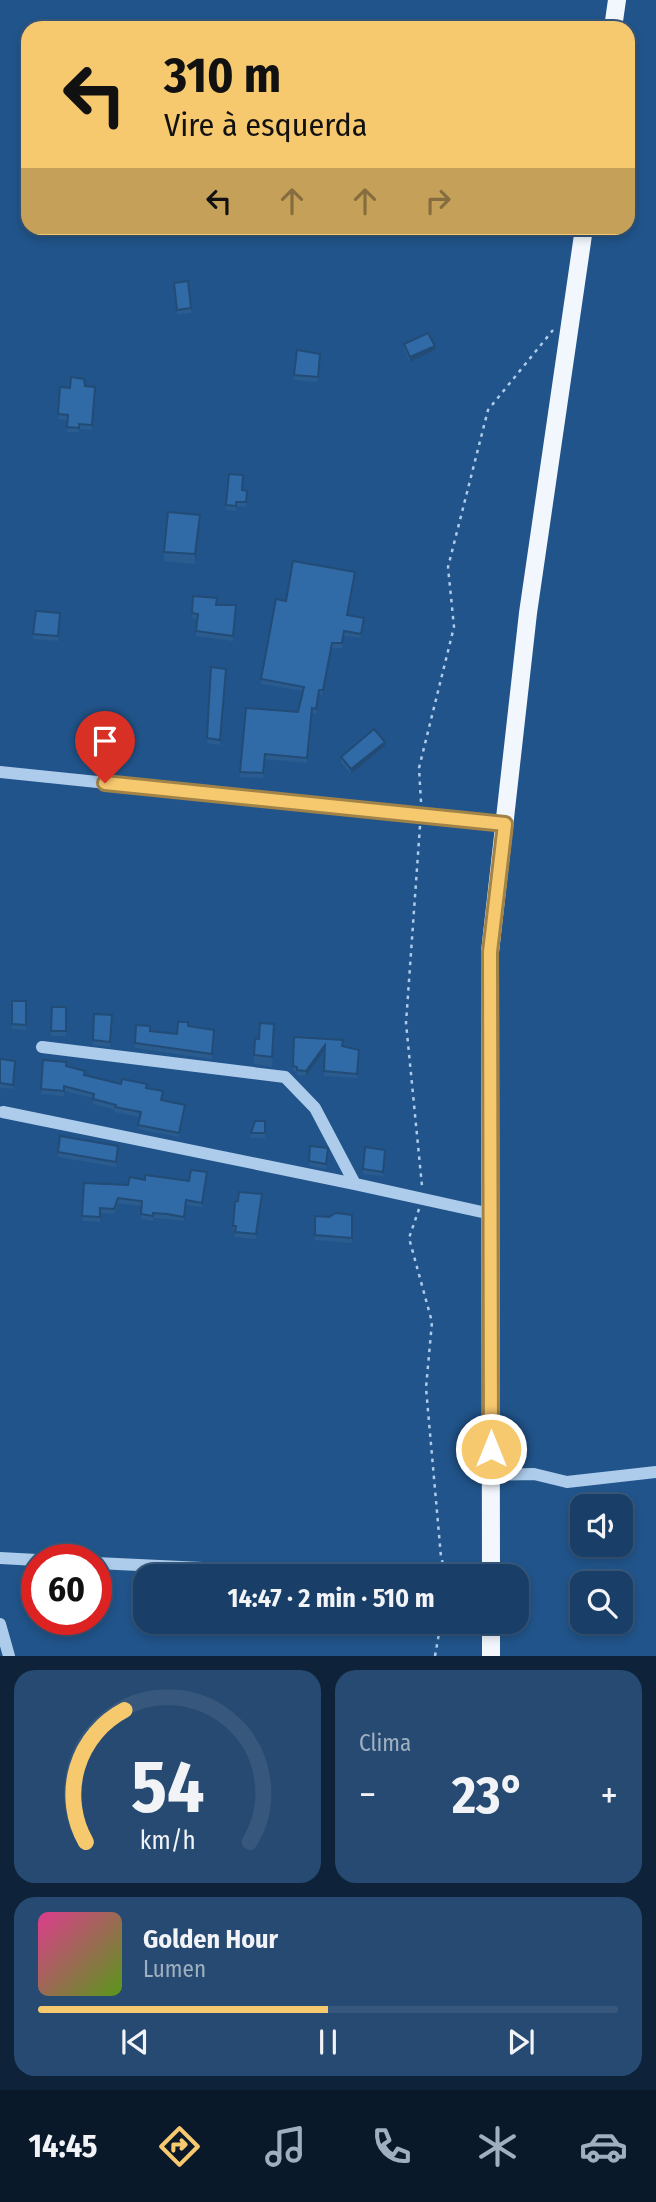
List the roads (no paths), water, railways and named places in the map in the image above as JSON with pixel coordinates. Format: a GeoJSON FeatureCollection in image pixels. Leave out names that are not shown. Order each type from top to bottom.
{"type":"FeatureCollection","features":[{"type":"Feature","properties":{"kind":"main road"},"geometry":{"type":"LineString","coordinates":[[614,21],[617,0]]}},
{"type":"Feature","properties":{"kind":"main road"},"geometry":{"type":"LineString","coordinates":[[491,1564],[490,952],[528,613],[583,235]]}},
{"type":"Feature","properties":{"kind":"main road"},"geometry":{"type":"LineString","coordinates":[[491,1634],[491,1656]]}},
{"type":"Feature","properties":{"kind":"street"},"geometry":{"type":"LineString","coordinates":[[0,772],[505,824]]}},
{"type":"Feature","properties":{"kind":"street"},"geometry":{"type":"LineString","coordinates":[[42,1047],[285,1077],[315,1108],[355,1184]]}},
{"type":"Feature","properties":{"kind":"street"},"geometry":{"type":"LineString","coordinates":[[3,1112],[491,1214]]}},
{"type":"Feature","properties":{"kind":"street"},"geometry":{"type":"LineString","coordinates":[[491,1475],[534,1474],[567,1482],[656,1472]]}},
{"type":"Feature","properties":{"kind":"street"},"geometry":{"type":"LineString","coordinates":[[0,1558],[21,1559]]}},
{"type":"Feature","properties":{"kind":"street"},"geometry":{"type":"LineString","coordinates":[[112,1564],[133,1565]]}},
{"type":"Feature","properties":{"kind":"street"},"geometry":{"type":"LineString","coordinates":[[0,1624],[9,1656]]}}]}
